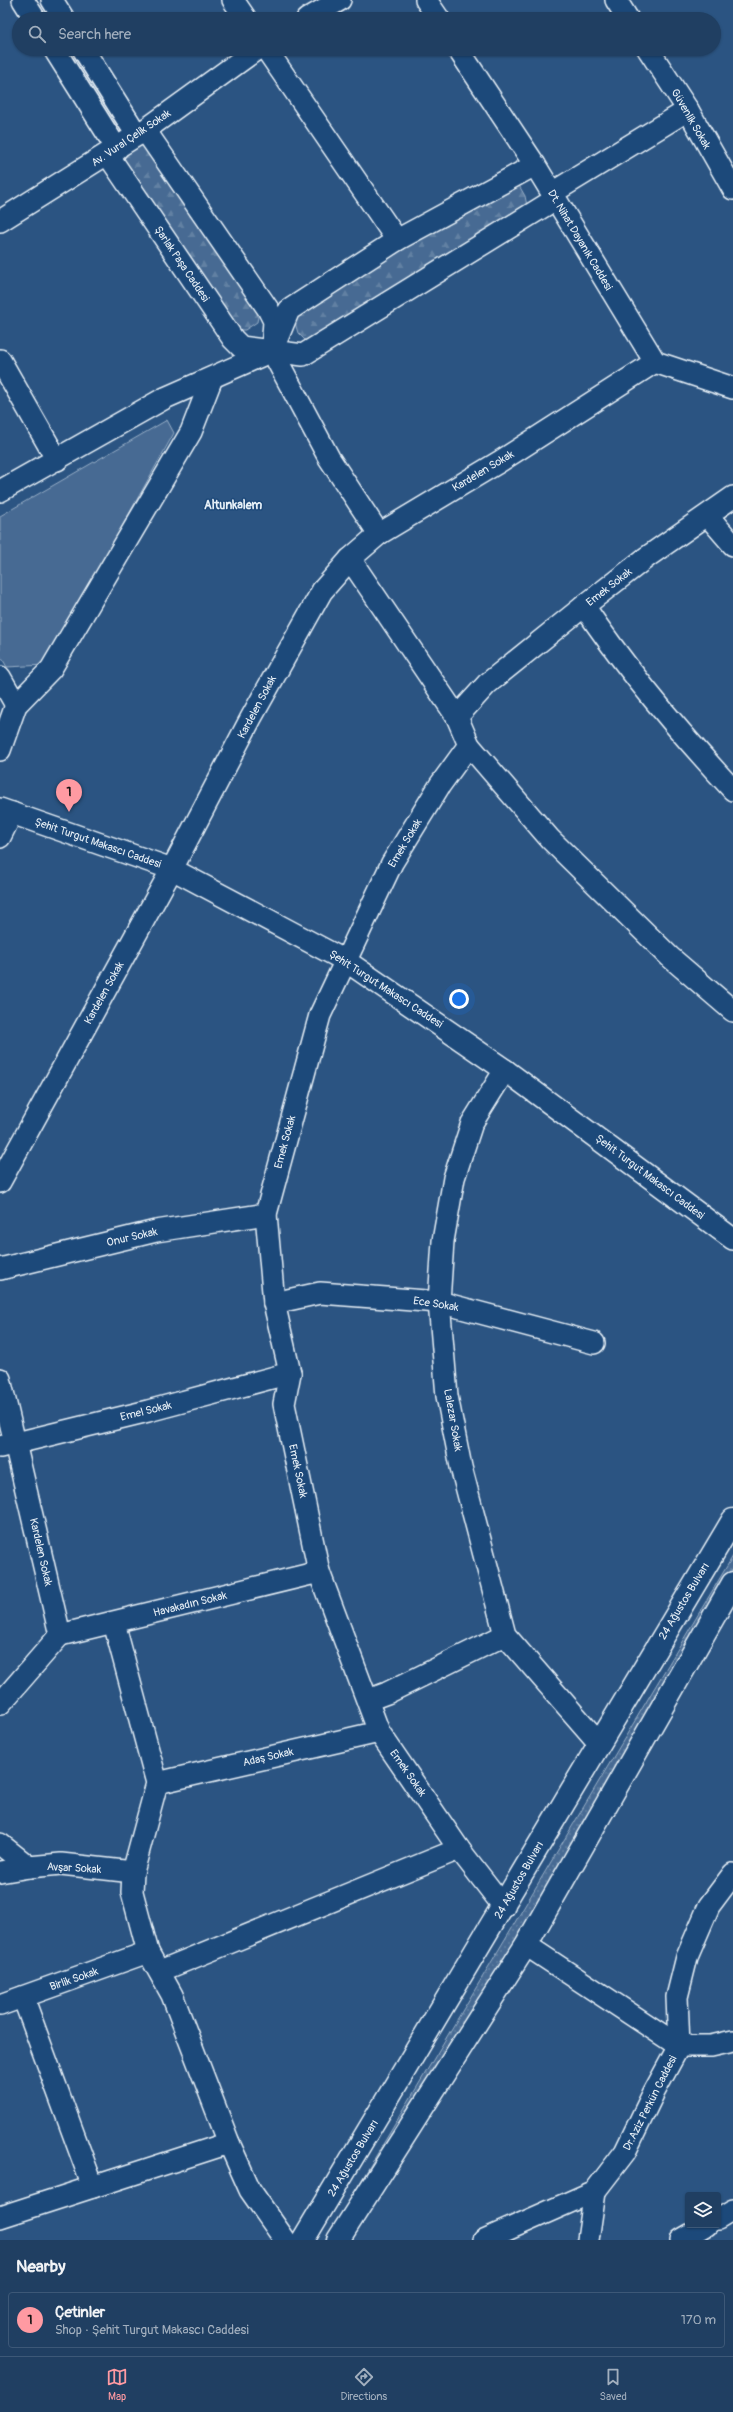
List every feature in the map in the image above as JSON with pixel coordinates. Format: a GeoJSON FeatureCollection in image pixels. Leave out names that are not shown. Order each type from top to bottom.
{"type":"FeatureCollection","features":[{"type":"Feature","properties":{"kind":"main road","name":"24 Ağustos Bulvarı"},"geometry":{"type":"LineString","coordinates":[[303,2240],[504,1907],[599,1743],[733,1520]]}},
{"type":"Feature","properties":{"kind":"main road"},"geometry":{"type":"LineString","coordinates":[[338,2240],[526,1945],[733,1583]]}},
{"type":"Feature","properties":{"kind":"street"},"geometry":{"type":"LineString","coordinates":[[23,0],[31,12]]}},
{"type":"Feature","properties":{"kind":"street"},"geometry":{"type":"LineString","coordinates":[[52,0],[60,12]]}},
{"type":"Feature","properties":{"kind":"street"},"geometry":{"type":"LineString","coordinates":[[233,0],[241,12]]}},
{"type":"Feature","properties":{"kind":"street"},"geometry":{"type":"LineString","coordinates":[[319,12],[340,0]]}},
{"type":"Feature","properties":{"kind":"street"},"geometry":{"type":"LineString","coordinates":[[426,0],[434,12]]}},
{"type":"Feature","properties":{"kind":"street"},"geometry":{"type":"LineString","coordinates":[[616,0],[624,12]]}},
{"type":"Feature","properties":{"kind":"street","name":"Şarlak Paşa Caddesi"},"geometry":{"type":"LineString","coordinates":[[58,56],[112,152],[233,339],[241,347],[303,355],[688,110]]}},
{"type":"Feature","properties":{"kind":"street"},"geometry":{"type":"LineString","coordinates":[[88,56],[268,309],[274,321],[272,351],[329,458],[379,534]]}},
{"type":"Feature","properties":{"kind":"street","name":"Av. Vural Çelik Sokak"},"geometry":{"type":"LineString","coordinates":[[0,221],[112,152],[247,56]]}},
{"type":"Feature","properties":{"kind":"street"},"geometry":{"type":"LineString","coordinates":[[271,56],[397,240]]}},
{"type":"Feature","properties":{"kind":"street","name":"Dt. Nihat Dayanık Caddesi"},"geometry":{"type":"LineString","coordinates":[[463,56],[535,165],[553,197],[655,362]]}},
{"type":"Feature","properties":{"kind":"street","name":"Güvenlik Sokak"},"geometry":{"type":"LineString","coordinates":[[653,56],[688,110],[733,189]]}},
{"type":"Feature","properties":{"kind":"street"},"geometry":{"type":"LineString","coordinates":[[0,491],[165,398],[272,351],[289,310],[397,240],[535,165]]}},
{"type":"Feature","properties":{"kind":"street"},"geometry":{"type":"LineString","coordinates":[[0,360],[57,460]]}},
{"type":"Feature","properties":{"kind":"street"},"geometry":{"type":"LineString","coordinates":[[655,362],[733,388]]}},
{"type":"Feature","properties":{"kind":"street","name":"Kardelen Sokak"},"geometry":{"type":"LineString","coordinates":[[0,1182],[172,869],[251,718],[322,591],[350,559],[379,534],[499,462],[655,362]]}},
{"type":"Feature","properties":{"kind":"street"},"geometry":{"type":"LineString","coordinates":[[0,750],[16,705],[51,669],[191,432],[212,378]]}},
{"type":"Feature","properties":{"kind":"street","name":"Emek Sokak"},"geometry":{"type":"LineString","coordinates":[[457,717],[487,684],[584,606],[647,557],[708,516],[733,497]]}},
{"type":"Feature","properties":{"kind":"street"},"geometry":{"type":"LineString","coordinates":[[708,516],[733,545]]}},
{"type":"Feature","properties":{"kind":"street"},"geometry":{"type":"LineString","coordinates":[[350,559],[457,717],[469,745],[550,839],[670,957],[733,1011]]}},
{"type":"Feature","properties":{"kind":"street"},"geometry":{"type":"LineString","coordinates":[[584,606],[615,653],[680,732],[733,790]]}},
{"type":"Feature","properties":{"kind":"street"},"geometry":{"type":"LineString","coordinates":[[0,677],[16,705]]}},
{"type":"Feature","properties":{"kind":"street","name":"Emek Sokak"},"geometry":{"type":"LineString","coordinates":[[469,745],[440,785],[392,863],[320,1015],[266,1214],[274,1304],[290,1373],[284,1404],[318,1572],[379,1732],[459,1849],[504,1907]]}},
{"type":"Feature","properties":{"kind":"street"},"geometry":{"type":"LineString","coordinates":[[0,837],[6,811]]}},
{"type":"Feature","properties":{"kind":"street","name":"Şehit Turgut Makascı Caddesi"},"geometry":{"type":"LineString","coordinates":[[6,811],[172,869],[346,961],[505,1070],[733,1239]]}},
{"type":"Feature","properties":{"kind":"street","name":"Lalezar Sokak"},"geometry":{"type":"LineString","coordinates":[[505,1070],[472,1123],[454,1178],[443,1240],[438,1302],[447,1396],[461,1467],[505,1635],[599,1743]]}},
{"type":"Feature","properties":{"kind":"street","name":"Onur Sokak"},"geometry":{"type":"LineString","coordinates":[[0,1269],[156,1231],[266,1214]]}},
{"type":"Feature","properties":{"kind":"street","name":"Ece Sokak"},"geometry":{"type":"LineString","coordinates":[[274,1304],[320,1293],[438,1302],[594,1343]]}},
{"type":"Feature","properties":{"kind":"street","name":"Emel Sokak"},"geometry":{"type":"LineString","coordinates":[[8,1445],[290,1373]]}},
{"type":"Feature","properties":{"kind":"street","name":"Kardelen Sokak"},"geometry":{"type":"LineString","coordinates":[[0,1379],[8,1445],[60,1635]]}},
{"type":"Feature","properties":{"kind":"street","name":"Havakadın Sokak"},"geometry":{"type":"LineString","coordinates":[[60,1635],[318,1572]]}},
{"type":"Feature","properties":{"kind":"street"},"geometry":{"type":"LineString","coordinates":[[114,1623],[156,1783],[132,1872],[132,1892],[148,1952],[160,1971],[172,1995],[229,2143],[250,2190],[285,2240]]}},
{"type":"Feature","properties":{"kind":"street"},"geometry":{"type":"LineString","coordinates":[[0,1704],[60,1635]]}},
{"type":"Feature","properties":{"kind":"street"},"geometry":{"type":"LineString","coordinates":[[368,1700],[387,1693],[505,1635]]}},
{"type":"Feature","properties":{"kind":"street","name":"Adaş Sokak"},"geometry":{"type":"LineString","coordinates":[[156,1783],[379,1732]]}},
{"type":"Feature","properties":{"kind":"street"},"geometry":{"type":"LineString","coordinates":[[0,1844],[29,1866]]}},
{"type":"Feature","properties":{"kind":"street"},"geometry":{"type":"LineString","coordinates":[[160,1971],[459,1849]]}},
{"type":"Feature","properties":{"kind":"street","name":"Avşar Sokak"},"geometry":{"type":"LineString","coordinates":[[0,1872],[29,1866],[61,1864],[132,1872]]}},
{"type":"Feature","properties":{"kind":"street","name":"Dr.Aziz Perkün Caddesi"},"geometry":{"type":"LineString","coordinates":[[484,2240],[560,2209],[595,2191],[626,2152],[654,2092],[679,2046],[677,1997],[687,1956],[709,1906],[733,1874]]}},
{"type":"Feature","properties":{"kind":"street"},"geometry":{"type":"LineString","coordinates":[[526,1945],[679,2046],[711,2046],[733,2042]]}},
{"type":"Feature","properties":{"kind":"street","name":"Birlik Sokak"},"geometry":{"type":"LineString","coordinates":[[0,2005],[148,1952]]}},
{"type":"Feature","properties":{"kind":"street"},"geometry":{"type":"LineString","coordinates":[[23,1997],[93,2187]]}},
{"type":"Feature","properties":{"kind":"street"},"geometry":{"type":"LineString","coordinates":[[0,2217],[229,2143]]}},
{"type":"Feature","properties":{"kind":"street"},"geometry":{"type":"LineString","coordinates":[[588,2240],[595,2191]]}},
{"type":"Feature","properties":{"kind":"street"},"geometry":{"type":"LineString","coordinates":[[526,2240],[560,2209]]}},
{"type":"Feature","properties":{"kind":"street"},"geometry":{"type":"LineString","coordinates":[[721,2217],[733,2210]]}},
{"type":"Feature","properties":{"kind":"street"},"geometry":{"type":"LineString","coordinates":[[681,2240],[703,2228]]}},
{"type":"Feature","properties":{"kind":"green space"},"geometry":{"type":"Polygon","coordinates":[[[68,56],[77,56],[119,122],[112,127],[68,56]]]}},
{"type":"Feature","properties":{"kind":"green space"},"geometry":{"type":"Polygon","coordinates":[[[141,144],[147,146],[259,311],[257,322],[245,330],[239,330],[125,164],[124,160],[126,154],[141,144]]]}},
{"type":"Feature","properties":{"kind":"green space"},"geometry":{"type":"Polygon","coordinates":[[[507,182],[517,182],[525,196],[527,206],[311,341],[306,341],[298,333],[293,316],[507,182]]]}},
{"type":"Feature","properties":{"kind":"green space"},"geometry":{"type":"Polygon","coordinates":[[[167,420],[174,433],[45,665],[7,667],[0,655],[0,516],[167,420]]]}},
{"type":"Feature","properties":{"kind":"green space"},"geometry":{"type":"Polygon","coordinates":[[[733,1556],[733,1576],[340,2240],[326,2240],[733,1556]]]}},
{"type":"Feature","properties":{"kind":"place","name":"Çetinler"},"geometry":{"type":"Point","coordinates":[69,812]}},
{"type":"Feature","properties":{"kind":"district","name":"Altunkalem"},"geometry":{"type":"Point","coordinates":[233,505]}}]}
